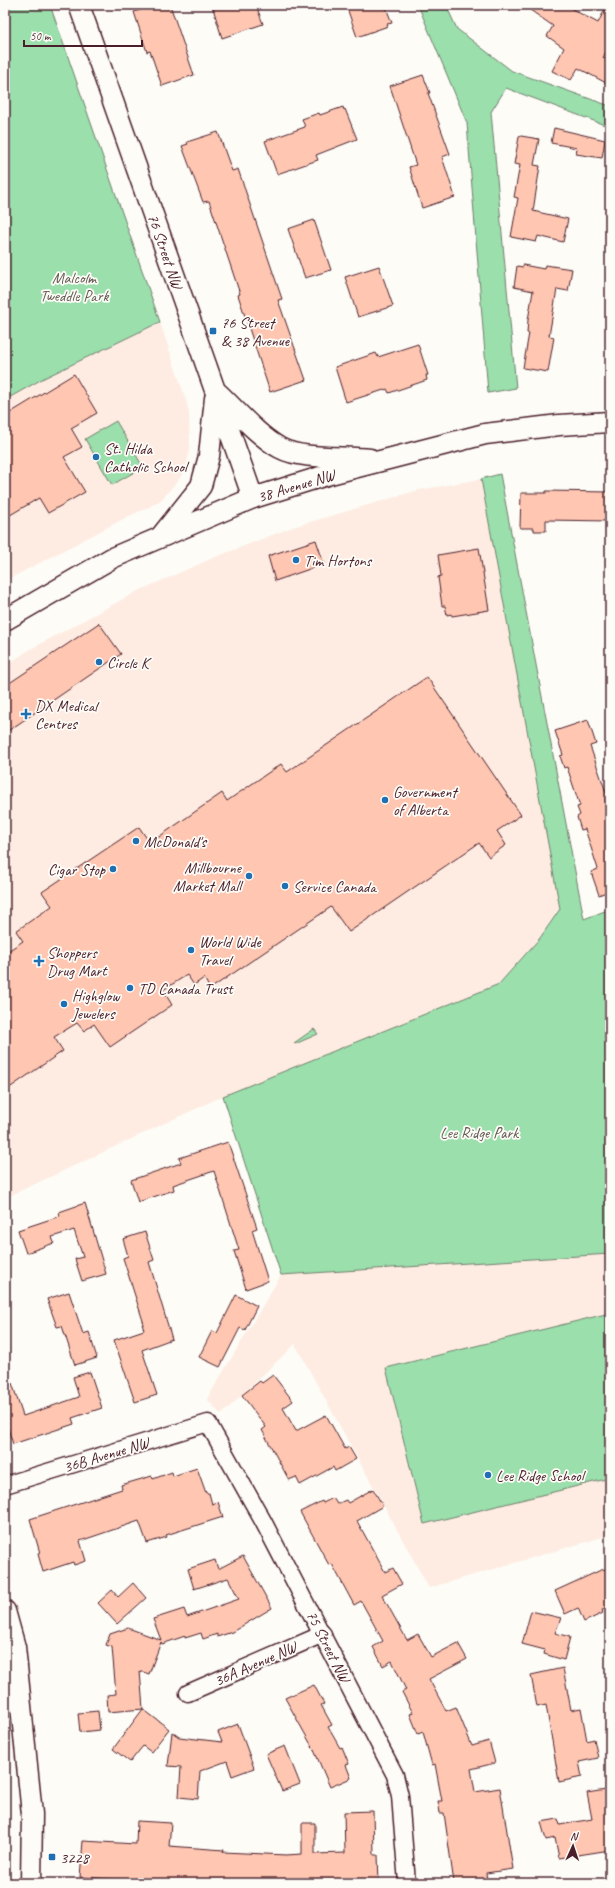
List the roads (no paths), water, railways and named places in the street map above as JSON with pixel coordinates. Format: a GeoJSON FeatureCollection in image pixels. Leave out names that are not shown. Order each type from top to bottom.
{"type":"FeatureCollection","features":[{"type":"Feature","properties":{"kind":"street","name":"76 Street NW"},"geometry":{"type":"LineString","coordinates":[[79,5],[253,498]]}},
{"type":"Feature","properties":{"kind":"street"},"geometry":{"type":"LineString","coordinates":[[215,390],[254,428],[280,448],[309,456],[348,457],[380,461]]}},
{"type":"Feature","properties":{"kind":"street"},"geometry":{"type":"LineString","coordinates":[[159,538],[201,486],[210,456],[215,390]]}},
{"type":"Feature","properties":{"kind":"street","name":"38 Avenue NW"},"geometry":{"type":"LineString","coordinates":[[5,620],[112,558],[253,498],[380,461],[485,434],[559,425],[610,422]]}},
{"type":"Feature","properties":{"kind":"street","name":"36B Avenue NW"},"geometry":{"type":"LineString","coordinates":[[5,1485],[208,1422]]}},
{"type":"Feature","properties":{"kind":"street","name":"75 Street NW"},"geometry":{"type":"LineString","coordinates":[[208,1422],[323,1634],[395,1775],[400,1796],[407,1883]]}},
{"type":"Feature","properties":{"kind":"street"},"geometry":{"type":"LineString","coordinates":[[5,1611],[15,1647],[32,1814],[31,1883]]}},
{"type":"Feature","properties":{"kind":"street","name":"36A Avenue NW"},"geometry":{"type":"LineString","coordinates":[[188,1693],[323,1634]]}},
{"type":"Feature","properties":{"kind":"place","name":"76 Street & 38 Avenue"},"geometry":{"type":"Point","coordinates":[213,331]}},
{"type":"Feature","properties":{"kind":"place","name":"St. Hilda Catholic School"},"geometry":{"type":"Point","coordinates":[96,457]}},
{"type":"Feature","properties":{"kind":"place","name":"Tim Hortons"},"geometry":{"type":"Point","coordinates":[296,560]}},
{"type":"Feature","properties":{"kind":"place","name":"Circle K"},"geometry":{"type":"Point","coordinates":[99,662]}},
{"type":"Feature","properties":{"kind":"place","name":"DX Medical Centres"},"geometry":{"type":"Point","coordinates":[26,714]}},
{"type":"Feature","properties":{"kind":"place","name":"Government of Alberta"},"geometry":{"type":"Point","coordinates":[385,800]}},
{"type":"Feature","properties":{"kind":"place","name":"McDonald's"},"geometry":{"type":"Point","coordinates":[136,841]}},
{"type":"Feature","properties":{"kind":"place","name":"Cigar Stop"},"geometry":{"type":"Point","coordinates":[113,869]}},
{"type":"Feature","properties":{"kind":"place","name":"Millbourne Market Mall"},"geometry":{"type":"Point","coordinates":[249,876]}},
{"type":"Feature","properties":{"kind":"place","name":"Service Canada"},"geometry":{"type":"Point","coordinates":[285,886]}},
{"type":"Feature","properties":{"kind":"place","name":"World Wide Travel"},"geometry":{"type":"Point","coordinates":[191,950]}},
{"type":"Feature","properties":{"kind":"place","name":"Shoppers Drug Mart"},"geometry":{"type":"Point","coordinates":[39,961]}},
{"type":"Feature","properties":{"kind":"place","name":"TD Canada Trust"},"geometry":{"type":"Point","coordinates":[130,988]}},
{"type":"Feature","properties":{"kind":"place","name":"Highglow Jewelers"},"geometry":{"type":"Point","coordinates":[64,1004]}},
{"type":"Feature","properties":{"kind":"place","name":"Lee Ridge School"},"geometry":{"type":"Point","coordinates":[488,1475]}},
{"type":"Feature","properties":{"kind":"place","name":"3228"},"geometry":{"type":"Point","coordinates":[52,1857]}},
{"type":"Feature","properties":{"kind":"park label","name":"Malcolm Tweddle Park"},"geometry":{"type":"Point","coordinates":[74,286]}},
{"type":"Feature","properties":{"kind":"park label","name":"Lee Ridge Park"},"geometry":{"type":"Point","coordinates":[479,1132]}}]}
